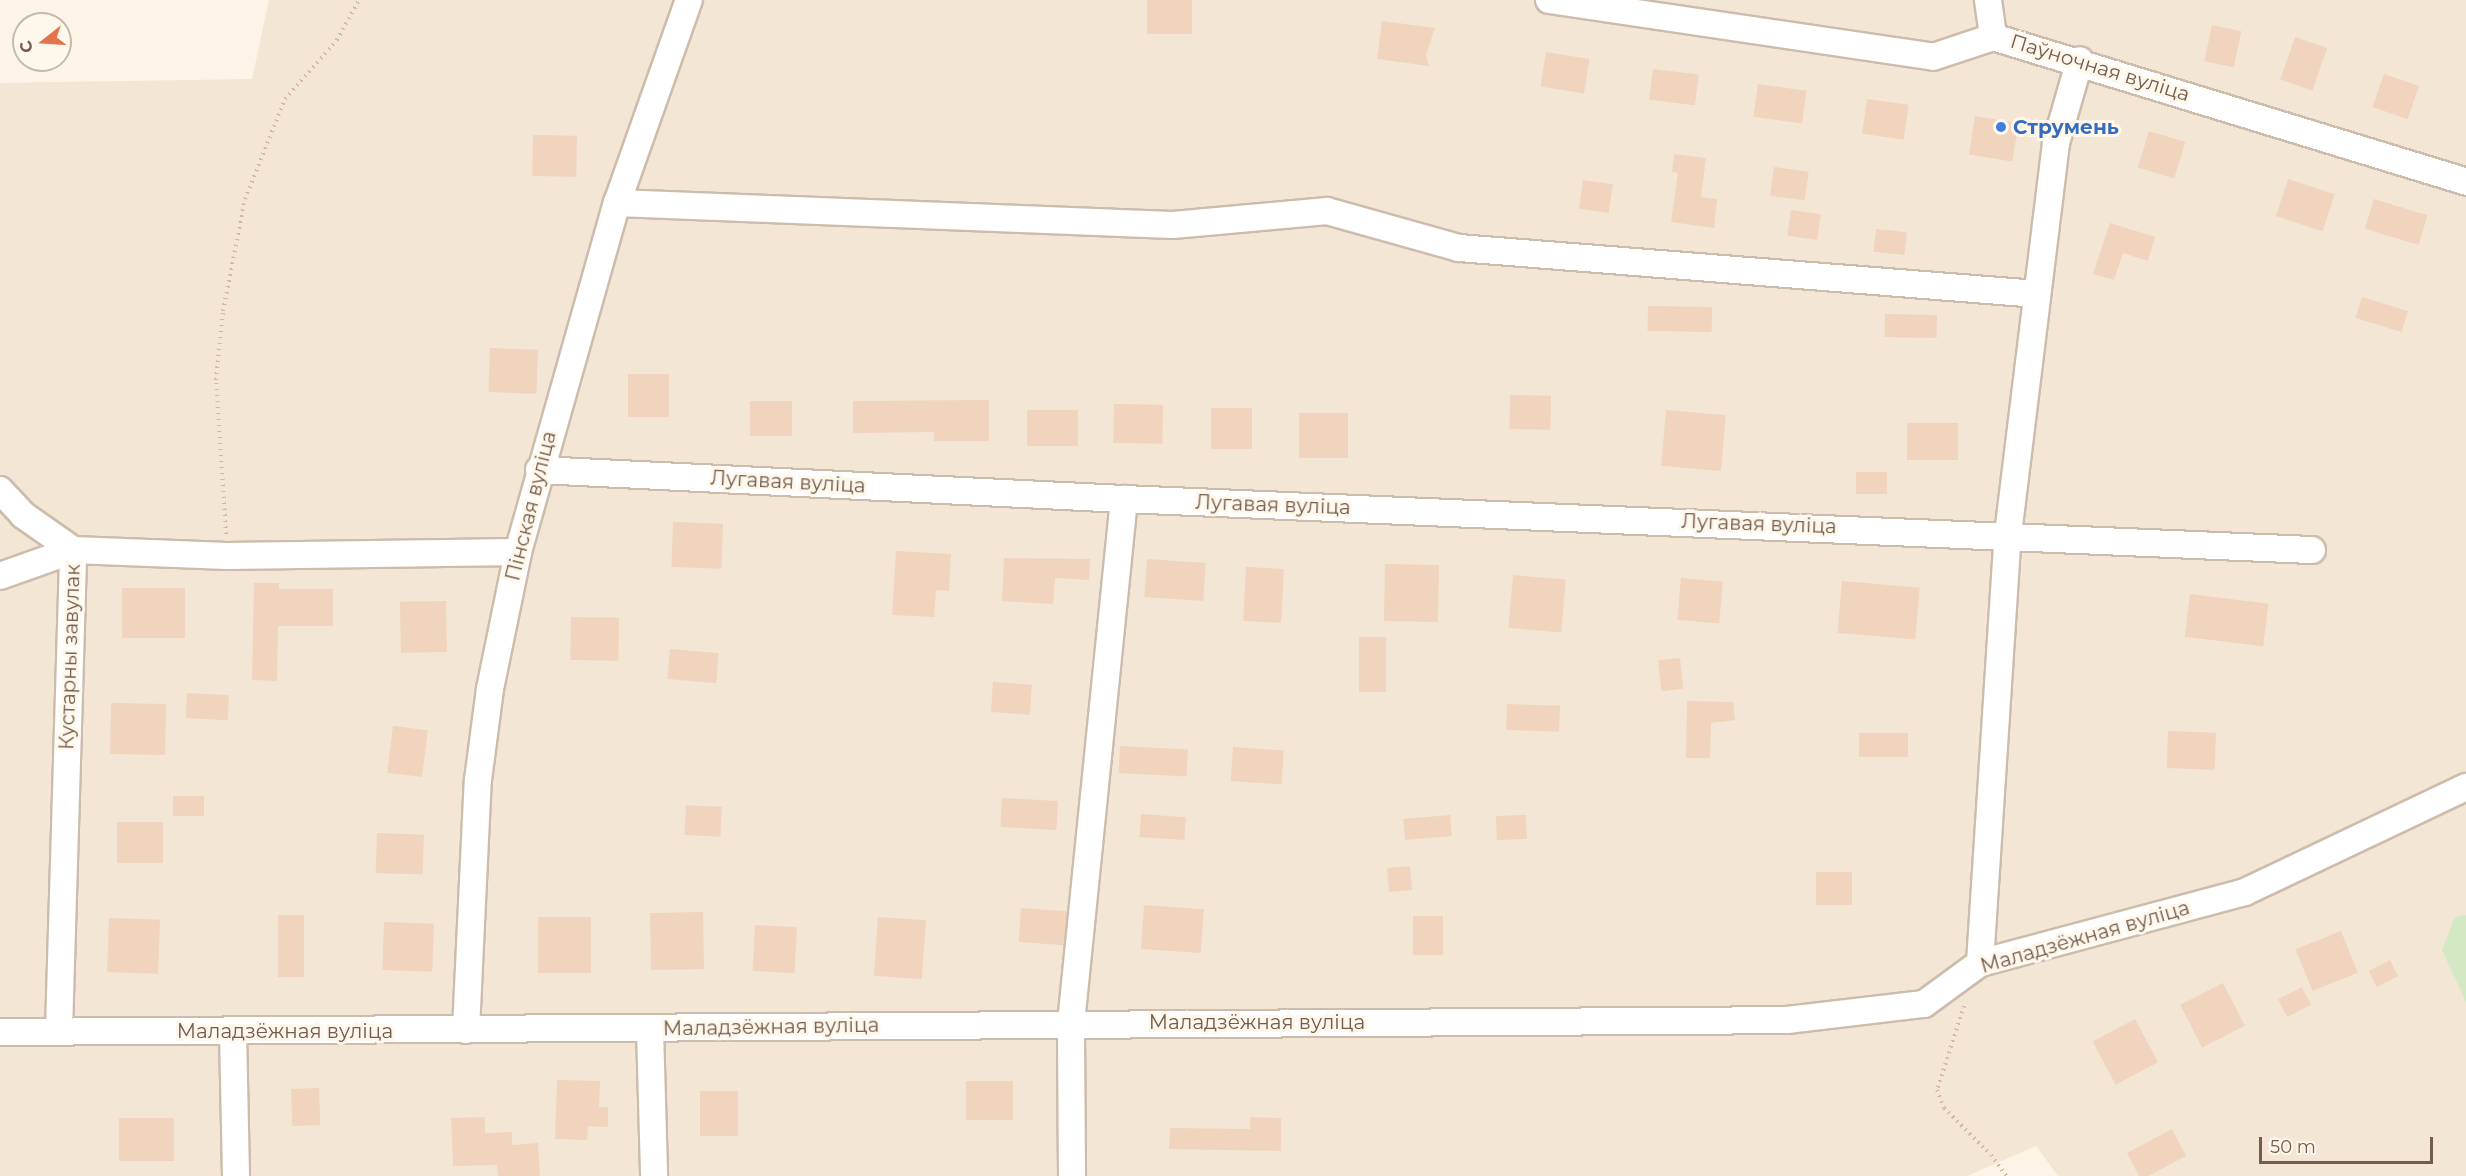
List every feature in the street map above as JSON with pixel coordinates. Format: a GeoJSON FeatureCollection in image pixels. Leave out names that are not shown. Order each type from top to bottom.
{"type":"FeatureCollection","features":[{"type":"Feature","properties":{"kind":"street","name":"Пінская вуліца"},"geometry":{"type":"LineString","coordinates":[[466,1030],[478,780],[490,689],[518,552],[539,470],[617,203],[689,0]]}},
{"type":"Feature","properties":{"kind":"street","name":"Паўночная вуліца"},"geometry":{"type":"LineString","coordinates":[[1549,0],[1933,57],[1994,36],[2080,60],[2466,182]]}},
{"type":"Feature","properties":{"kind":"street"},"geometry":{"type":"LineString","coordinates":[[1988,0],[1994,36]]}},
{"type":"Feature","properties":{"kind":"street"},"geometry":{"type":"LineString","coordinates":[[1980,963],[2008,534],[2056,143],[2080,60]]}},
{"type":"Feature","properties":{"kind":"street"},"geometry":{"type":"LineString","coordinates":[[617,203],[1173,225],[1327,211],[1459,248],[2037,294]]}},
{"type":"Feature","properties":{"kind":"street","name":"Лугавая вуліца"},"geometry":{"type":"LineString","coordinates":[[539,470],[1124,499],[2008,534],[2312,550]]}},
{"type":"Feature","properties":{"kind":"street"},"geometry":{"type":"LineString","coordinates":[[0,490],[23,515],[73,550]]}},
{"type":"Feature","properties":{"kind":"street"},"geometry":{"type":"LineString","coordinates":[[1072,1176],[1071,1023],[1124,499]]}},
{"type":"Feature","properties":{"kind":"street","name":"Кустарны завулак"},"geometry":{"type":"LineString","coordinates":[[59,1030],[73,550],[227,556],[518,552]]}},
{"type":"Feature","properties":{"kind":"street"},"geometry":{"type":"LineString","coordinates":[[0,576],[73,550]]}},
{"type":"Feature","properties":{"kind":"street","name":"Маладзёжная вуліца"},"geometry":{"type":"LineString","coordinates":[[0,1032],[650,1029],[1071,1023],[1787,1020],[1924,1004],[1980,963],[2245,892],[2466,787]]}},
{"type":"Feature","properties":{"kind":"street"},"geometry":{"type":"LineString","coordinates":[[650,1029],[654,1176]]}},
{"type":"Feature","properties":{"kind":"street"},"geometry":{"type":"LineString","coordinates":[[233,1032],[236,1176]]}},
{"type":"Feature","properties":{"kind":"path"},"geometry":{"type":"LineString","coordinates":[[227,556],[216,380],[223,311],[245,199],[285,99],[337,40],[359,0]]}},
{"type":"Feature","properties":{"kind":"path"},"geometry":{"type":"LineString","coordinates":[[1980,963],[1937,1090],[1944,1108],[1991,1155],[2006,1176]]}},
{"type":"Feature","properties":{"kind":"shaded area"},"geometry":{"type":"Polygon","coordinates":[[[269,0],[2466,0],[2466,1176],[2058,1176],[2036,1146],[1967,1176],[0,1176],[0,83],[252,79],[269,0]]]}},
{"type":"Feature","properties":{"kind":"green space"},"geometry":{"type":"Polygon","coordinates":[[[2466,915],[2466,1002],[2442,950],[2455,917],[2466,915]]]}},
{"type":"Feature","properties":{"kind":"building"},"geometry":{"type":"Polygon","coordinates":[[[1147,0],[1192,0],[1192,34],[1147,34],[1147,0]]]}},
{"type":"Feature","properties":{"kind":"building"},"geometry":{"type":"Polygon","coordinates":[[[1382,21],[1435,28],[1426,55],[1429,66],[1377,59],[1382,21]]]}},
{"type":"Feature","properties":{"kind":"building"},"geometry":{"type":"Polygon","coordinates":[[[2212,25],[2241,31],[2234,67],[2204,61],[2212,25]]]}},
{"type":"Feature","properties":{"kind":"building"},"geometry":{"type":"Polygon","coordinates":[[[2295,37],[2327,48],[2312,91],[2280,80],[2295,37]]]}},
{"type":"Feature","properties":{"kind":"building"},"geometry":{"type":"Polygon","coordinates":[[[1546,52],[1589,59],[1584,93],[1541,87],[1546,52]]]}},
{"type":"Feature","properties":{"kind":"building"},"geometry":{"type":"Polygon","coordinates":[[[1653,69],[1699,75],[1695,105],[1649,100],[1653,69]]]}},
{"type":"Feature","properties":{"kind":"building"},"geometry":{"type":"Polygon","coordinates":[[[2384,74],[2419,86],[2408,119],[2373,107],[2384,74]]]}},
{"type":"Feature","properties":{"kind":"building"},"geometry":{"type":"Polygon","coordinates":[[[1758,84],[1807,91],[1802,123],[1753,117],[1758,84]]]}},
{"type":"Feature","properties":{"kind":"building"},"geometry":{"type":"Polygon","coordinates":[[[1867,99],[1909,105],[1904,140],[1862,134],[1867,99]]]}},
{"type":"Feature","properties":{"kind":"building"},"geometry":{"type":"Polygon","coordinates":[[[1975,116],[2018,123],[2012,161],[1969,155],[1975,116]]]}},
{"type":"Feature","properties":{"kind":"building"},"geometry":{"type":"Polygon","coordinates":[[[2149,131],[2185,142],[2174,178],[2138,167],[2149,131]]]}},
{"type":"Feature","properties":{"kind":"building"},"geometry":{"type":"Polygon","coordinates":[[[533,135],[577,136],[576,177],[532,176],[533,135]]]}},
{"type":"Feature","properties":{"kind":"building"},"geometry":{"type":"Polygon","coordinates":[[[1674,154],[1706,158],[1701,197],[1717,199],[1714,228],[1671,222],[1678,173],[1672,172],[1674,154]]]}},
{"type":"Feature","properties":{"kind":"building"},"geometry":{"type":"Polygon","coordinates":[[[1774,167],[1809,172],[1805,201],[1770,196],[1774,167]]]}},
{"type":"Feature","properties":{"kind":"building"},"geometry":{"type":"Polygon","coordinates":[[[2288,179],[2335,194],[2323,231],[2276,216],[2288,179]]]}},
{"type":"Feature","properties":{"kind":"building"},"geometry":{"type":"Polygon","coordinates":[[[1583,180],[1613,184],[1609,213],[1579,209],[1583,180]]]}},
{"type":"Feature","properties":{"kind":"building"},"geometry":{"type":"Polygon","coordinates":[[[2374,199],[2428,215],[2418,245],[2365,229],[2374,199]]]}},
{"type":"Feature","properties":{"kind":"building"},"geometry":{"type":"Polygon","coordinates":[[[1791,210],[1821,214],[1817,240],[1787,236],[1791,210]]]}},
{"type":"Feature","properties":{"kind":"building"},"geometry":{"type":"Polygon","coordinates":[[[2110,223],[2155,237],[2148,261],[2123,253],[2114,280],[2093,274],[2110,223]]]}},
{"type":"Feature","properties":{"kind":"building"},"geometry":{"type":"Polygon","coordinates":[[[1876,229],[1907,232],[1904,255],[1874,252],[1876,229]]]}},
{"type":"Feature","properties":{"kind":"building"},"geometry":{"type":"Polygon","coordinates":[[[2362,297],[2408,311],[2401,332],[2356,318],[2362,297]]]}},
{"type":"Feature","properties":{"kind":"building"},"geometry":{"type":"Polygon","coordinates":[[[1648,306],[1712,307],[1712,332],[1648,331],[1648,306]]]}},
{"type":"Feature","properties":{"kind":"building"},"geometry":{"type":"Polygon","coordinates":[[[1885,314],[1937,315],[1937,338],[1885,337],[1885,314]]]}},
{"type":"Feature","properties":{"kind":"building"},"geometry":{"type":"Polygon","coordinates":[[[490,348],[538,350],[536,394],[488,392],[490,348]]]}},
{"type":"Feature","properties":{"kind":"building"},"geometry":{"type":"Polygon","coordinates":[[[628,374],[669,374],[669,417],[628,417],[628,374]]]}},
{"type":"Feature","properties":{"kind":"building"},"geometry":{"type":"Polygon","coordinates":[[[1510,395],[1551,396],[1550,430],[1509,429],[1510,395]]]}},
{"type":"Feature","properties":{"kind":"building"},"geometry":{"type":"Polygon","coordinates":[[[989,400],[989,441],[934,441],[934,432],[853,433],[853,401],[989,400]]]}},
{"type":"Feature","properties":{"kind":"building"},"geometry":{"type":"Polygon","coordinates":[[[750,401],[792,401],[792,436],[750,436],[750,401]]]}},
{"type":"Feature","properties":{"kind":"building"},"geometry":{"type":"Polygon","coordinates":[[[1114,404],[1163,405],[1162,444],[1113,443],[1114,404]]]}},
{"type":"Feature","properties":{"kind":"building"},"geometry":{"type":"Polygon","coordinates":[[[1211,408],[1252,408],[1252,449],[1211,449],[1211,408]]]}},
{"type":"Feature","properties":{"kind":"building"},"geometry":{"type":"Polygon","coordinates":[[[1027,410],[1078,410],[1078,446],[1027,446],[1027,410]]]}},
{"type":"Feature","properties":{"kind":"building"},"geometry":{"type":"Polygon","coordinates":[[[1666,410],[1726,415],[1721,471],[1661,466],[1666,410]]]}},
{"type":"Feature","properties":{"kind":"building"},"geometry":{"type":"Polygon","coordinates":[[[1299,413],[1348,413],[1348,458],[1299,458],[1299,413]]]}},
{"type":"Feature","properties":{"kind":"building"},"geometry":{"type":"Polygon","coordinates":[[[1907,423],[1958,423],[1958,460],[1907,460],[1907,423]]]}},
{"type":"Feature","properties":{"kind":"building"},"geometry":{"type":"Polygon","coordinates":[[[1856,472],[1887,472],[1887,494],[1856,494],[1856,472]]]}},
{"type":"Feature","properties":{"kind":"building"},"geometry":{"type":"Polygon","coordinates":[[[673,522],[723,524],[721,569],[671,567],[673,522]]]}},
{"type":"Feature","properties":{"kind":"building"},"geometry":{"type":"Polygon","coordinates":[[[896,551],[951,554],[949,591],[936,590],[934,617],[892,615],[896,551]]]}},
{"type":"Feature","properties":{"kind":"building"},"geometry":{"type":"Polygon","coordinates":[[[1004,558],[1090,559],[1089,580],[1055,578],[1053,604],[1002,601],[1004,558]]]}},
{"type":"Feature","properties":{"kind":"building"},"geometry":{"type":"Polygon","coordinates":[[[1147,559],[1206,563],[1203,601],[1144,597],[1147,559]]]}},
{"type":"Feature","properties":{"kind":"building"},"geometry":{"type":"Polygon","coordinates":[[[1385,564],[1439,565],[1438,622],[1384,621],[1385,564]]]}},
{"type":"Feature","properties":{"kind":"building"},"geometry":{"type":"Polygon","coordinates":[[[1246,567],[1284,569],[1281,623],[1243,621],[1246,567]]]}},
{"type":"Feature","properties":{"kind":"building"},"geometry":{"type":"Polygon","coordinates":[[[1513,575],[1566,580],[1561,632],[1508,628],[1513,575]]]}},
{"type":"Feature","properties":{"kind":"building"},"geometry":{"type":"Polygon","coordinates":[[[1681,578],[1723,582],[1719,624],[1677,620],[1681,578]]]}},
{"type":"Feature","properties":{"kind":"building"},"geometry":{"type":"Polygon","coordinates":[[[1842,581],[1920,588],[1915,640],[1837,633],[1842,581]]]}},
{"type":"Feature","properties":{"kind":"building"},"geometry":{"type":"Polygon","coordinates":[[[254,583],[279,583],[279,589],[333,589],[333,626],[278,626],[277,681],[252,680],[254,583]]]}},
{"type":"Feature","properties":{"kind":"building"},"geometry":{"type":"Polygon","coordinates":[[[122,588],[185,588],[185,638],[122,638],[122,588]]]}},
{"type":"Feature","properties":{"kind":"building"},"geometry":{"type":"Polygon","coordinates":[[[2190,594],[2268,604],[2263,646],[2185,637],[2190,594]]]}},
{"type":"Feature","properties":{"kind":"building"},"geometry":{"type":"Polygon","coordinates":[[[446,601],[447,652],[401,653],[400,602],[446,601]]]}},
{"type":"Feature","properties":{"kind":"building"},"geometry":{"type":"Polygon","coordinates":[[[571,617],[619,618],[618,661],[570,660],[571,617]]]}},
{"type":"Feature","properties":{"kind":"building"},"geometry":{"type":"Polygon","coordinates":[[[1359,637],[1386,637],[1386,692],[1359,692],[1359,637]]]}},
{"type":"Feature","properties":{"kind":"building"},"geometry":{"type":"Polygon","coordinates":[[[670,649],[719,653],[716,683],[667,679],[670,649]]]}},
{"type":"Feature","properties":{"kind":"building"},"geometry":{"type":"Polygon","coordinates":[[[1680,658],[1683,689],[1661,691],[1658,660],[1680,658]]]}},
{"type":"Feature","properties":{"kind":"building"},"geometry":{"type":"Polygon","coordinates":[[[993,682],[1032,685],[1030,715],[991,712],[993,682]]]}},
{"type":"Feature","properties":{"kind":"building"},"geometry":{"type":"Polygon","coordinates":[[[187,693],[229,695],[228,720],[186,718],[187,693]]]}},
{"type":"Feature","properties":{"kind":"building"},"geometry":{"type":"Polygon","coordinates":[[[1687,701],[1733,702],[1735,720],[1711,723],[1710,758],[1686,758],[1687,701]]]}},
{"type":"Feature","properties":{"kind":"building"},"geometry":{"type":"Polygon","coordinates":[[[111,703],[166,704],[165,755],[110,754],[111,703]]]}},
{"type":"Feature","properties":{"kind":"building"},"geometry":{"type":"Polygon","coordinates":[[[1507,704],[1560,706],[1559,732],[1506,730],[1507,704]]]}},
{"type":"Feature","properties":{"kind":"building"},"geometry":{"type":"Polygon","coordinates":[[[393,726],[428,730],[422,777],[387,773],[393,726]]]}},
{"type":"Feature","properties":{"kind":"building"},"geometry":{"type":"Polygon","coordinates":[[[2168,731],[2216,733],[2215,770],[2167,768],[2168,731]]]}},
{"type":"Feature","properties":{"kind":"building"},"geometry":{"type":"Polygon","coordinates":[[[1859,733],[1908,733],[1908,757],[1859,757],[1859,733]]]}},
{"type":"Feature","properties":{"kind":"building"},"geometry":{"type":"Polygon","coordinates":[[[1120,746],[1188,750],[1186,777],[1119,773],[1120,746]]]}},
{"type":"Feature","properties":{"kind":"building"},"geometry":{"type":"Polygon","coordinates":[[[1233,747],[1284,751],[1282,784],[1231,781],[1233,747]]]}},
{"type":"Feature","properties":{"kind":"building"},"geometry":{"type":"Polygon","coordinates":[[[173,796],[204,796],[204,816],[173,816],[173,796]]]}},
{"type":"Feature","properties":{"kind":"building"},"geometry":{"type":"Polygon","coordinates":[[[1002,798],[1058,801],[1056,830],[1000,827],[1002,798]]]}},
{"type":"Feature","properties":{"kind":"building"},"geometry":{"type":"Polygon","coordinates":[[[686,805],[722,807],[720,837],[684,835],[686,805]]]}},
{"type":"Feature","properties":{"kind":"building"},"geometry":{"type":"Polygon","coordinates":[[[1141,814],[1186,817],[1184,840],[1139,837],[1141,814]]]}},
{"type":"Feature","properties":{"kind":"building"},"geometry":{"type":"Polygon","coordinates":[[[1450,815],[1452,836],[1405,840],[1403,819],[1450,815]]]}},
{"type":"Feature","properties":{"kind":"building"},"geometry":{"type":"Polygon","coordinates":[[[1526,815],[1527,839],[1497,840],[1496,816],[1526,815]]]}},
{"type":"Feature","properties":{"kind":"building"},"geometry":{"type":"Polygon","coordinates":[[[117,822],[163,822],[163,863],[117,863],[117,822]]]}},
{"type":"Feature","properties":{"kind":"building"},"geometry":{"type":"Polygon","coordinates":[[[377,833],[424,835],[423,875],[376,873],[377,833]]]}},
{"type":"Feature","properties":{"kind":"building"},"geometry":{"type":"Polygon","coordinates":[[[1410,866],[1412,890],[1389,892],[1387,868],[1410,866]]]}},
{"type":"Feature","properties":{"kind":"building"},"geometry":{"type":"Polygon","coordinates":[[[1816,872],[1852,872],[1852,905],[1816,905],[1816,872]]]}},
{"type":"Feature","properties":{"kind":"building"},"geometry":{"type":"Polygon","coordinates":[[[1144,905],[1204,909],[1201,953],[1141,949],[1144,905]]]}},
{"type":"Feature","properties":{"kind":"building"},"geometry":{"type":"Polygon","coordinates":[[[1021,908],[1067,911],[1065,945],[1019,942],[1021,908]]]}},
{"type":"Feature","properties":{"kind":"building"},"geometry":{"type":"Polygon","coordinates":[[[703,912],[704,969],[651,970],[650,913],[703,912]]]}},
{"type":"Feature","properties":{"kind":"building"},"geometry":{"type":"Polygon","coordinates":[[[278,915],[304,915],[304,977],[278,977],[278,915]]]}},
{"type":"Feature","properties":{"kind":"building"},"geometry":{"type":"Polygon","coordinates":[[[1413,916],[1443,916],[1443,955],[1413,955],[1413,916]]]}},
{"type":"Feature","properties":{"kind":"building"},"geometry":{"type":"Polygon","coordinates":[[[538,917],[591,917],[591,973],[538,973],[538,917]]]}},
{"type":"Feature","properties":{"kind":"building"},"geometry":{"type":"Polygon","coordinates":[[[878,917],[926,920],[922,979],[874,976],[878,917]]]}},
{"type":"Feature","properties":{"kind":"building"},"geometry":{"type":"Polygon","coordinates":[[[109,918],[160,920],[158,974],[107,972],[109,918]]]}},
{"type":"Feature","properties":{"kind":"building"},"geometry":{"type":"Polygon","coordinates":[[[384,922],[434,924],[432,972],[382,970],[384,922]]]}},
{"type":"Feature","properties":{"kind":"building"},"geometry":{"type":"Polygon","coordinates":[[[755,925],[797,927],[795,973],[753,971],[755,925]]]}},
{"type":"Feature","properties":{"kind":"building"},"geometry":{"type":"Polygon","coordinates":[[[2341,931],[2358,973],[2312,991],[2296,949],[2341,931]]]}},
{"type":"Feature","properties":{"kind":"building"},"geometry":{"type":"Polygon","coordinates":[[[2390,960],[2398,976],[2377,987],[2369,971],[2390,960]]]}},
{"type":"Feature","properties":{"kind":"building"},"geometry":{"type":"Polygon","coordinates":[[[2223,983],[2245,1026],[2202,1048],[2180,1005],[2223,983]]]}},
{"type":"Feature","properties":{"kind":"building"},"geometry":{"type":"Polygon","coordinates":[[[2302,987],[2311,1005],[2287,1017],[2278,999],[2302,987]]]}},
{"type":"Feature","properties":{"kind":"building"},"geometry":{"type":"Polygon","coordinates":[[[2135,1019],[2158,1062],[2116,1085],[2093,1042],[2135,1019]]]}},
{"type":"Feature","properties":{"kind":"building"},"geometry":{"type":"Polygon","coordinates":[[[557,1080],[600,1081],[599,1107],[608,1107],[608,1127],[588,1126],[587,1140],[555,1139],[557,1080]]]}},
{"type":"Feature","properties":{"kind":"building"},"geometry":{"type":"Polygon","coordinates":[[[966,1081],[1013,1081],[1013,1120],[966,1120],[966,1081]]]}},
{"type":"Feature","properties":{"kind":"building"},"geometry":{"type":"Polygon","coordinates":[[[319,1088],[320,1125],[292,1126],[291,1089],[319,1088]]]}},
{"type":"Feature","properties":{"kind":"building"},"geometry":{"type":"Polygon","coordinates":[[[700,1091],[738,1091],[738,1136],[700,1136],[700,1091]]]}},
{"type":"Feature","properties":{"kind":"building"},"geometry":{"type":"Polygon","coordinates":[[[485,1117],[485,1133],[512,1132],[512,1145],[538,1143],[540,1176],[498,1176],[497,1165],[453,1166],[451,1118],[485,1117]]]}},
{"type":"Feature","properties":{"kind":"building"},"geometry":{"type":"Polygon","coordinates":[[[1250,1117],[1281,1118],[1281,1151],[1169,1149],[1170,1128],[1250,1129],[1250,1117]]]}},
{"type":"Feature","properties":{"kind":"building"},"geometry":{"type":"Polygon","coordinates":[[[119,1118],[174,1118],[174,1161],[119,1161],[119,1118]]]}},
{"type":"Feature","properties":{"kind":"building"},"geometry":{"type":"Polygon","coordinates":[[[2172,1129],[2186,1156],[2148,1176],[2139,1176],[2127,1153],[2172,1129]]]}},
{"type":"Feature","properties":{"kind":"place","name":"Струмень"},"geometry":{"type":"Point","coordinates":[2001,127]}}]}
